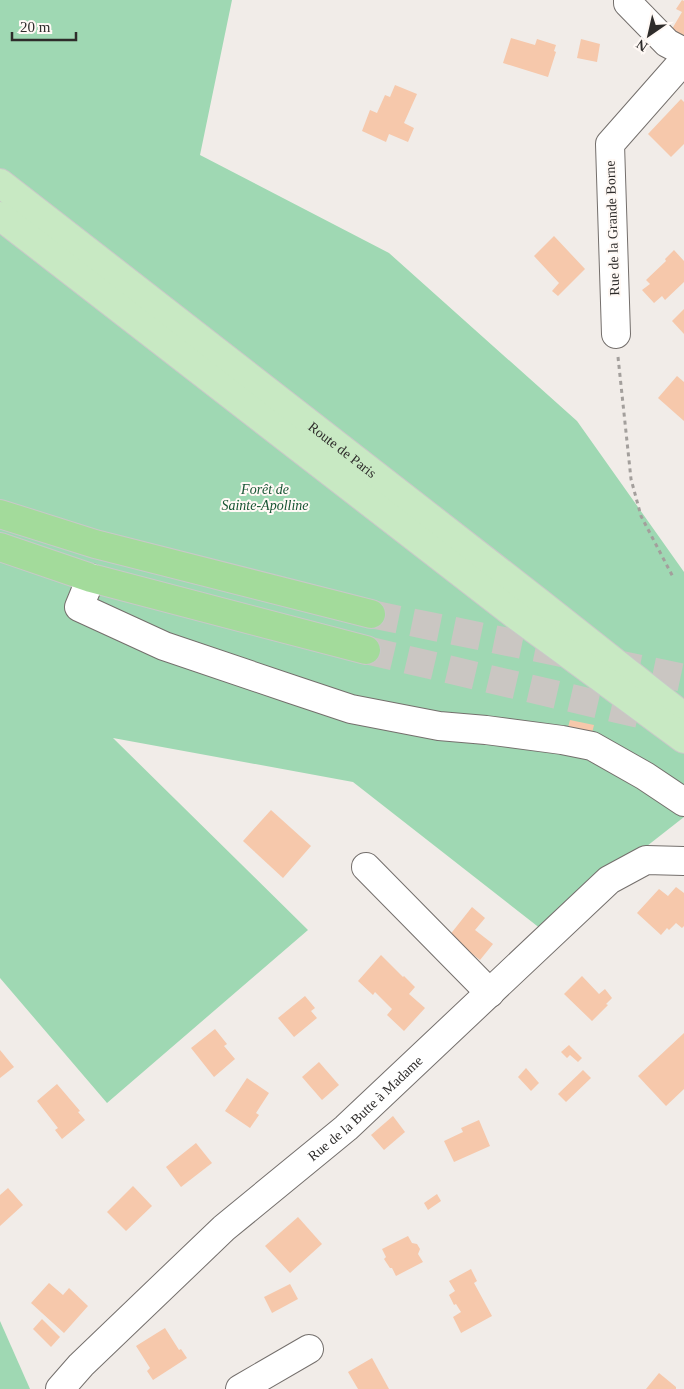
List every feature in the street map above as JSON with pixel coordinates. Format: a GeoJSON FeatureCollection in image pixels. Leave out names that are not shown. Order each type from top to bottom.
{"type":"FeatureCollection","features":[{"type":"Feature","properties":{"kind":"highway"},"geometry":{"type":"LineString","coordinates":[[0,514],[95,544],[371,614]]}},
{"type":"Feature","properties":{"kind":"highway"},"geometry":{"type":"LineString","coordinates":[[0,547],[92,578],[366,650]]}},
{"type":"Feature","properties":{"kind":"main road","name":"Route de Paris"},"geometry":{"type":"LineString","coordinates":[[0,183],[684,717]]}},
{"type":"Feature","properties":{"kind":"main road","name":"Route de Paris"},"geometry":{"type":"LineString","coordinates":[[0,216],[514,614],[684,739]]}},
{"type":"Feature","properties":{"kind":"street"},"geometry":{"type":"LineString","coordinates":[[628,0],[628,3],[667,43],[684,52]]}},
{"type":"Feature","properties":{"kind":"street","name":"Rue de la Grande Borne"},"geometry":{"type":"LineString","coordinates":[[616,334],[610,144],[684,60]]}},
{"type":"Feature","properties":{"kind":"street"},"geometry":{"type":"LineString","coordinates":[[92,578],[79,607],[164,646],[351,709],[439,726],[562,740],[592,746],[645,776],[684,802]]}},
{"type":"Feature","properties":{"kind":"street","name":"Rue de la Butte à Madame"},"geometry":{"type":"LineString","coordinates":[[60,1389],[81,1365],[224,1228],[346,1128],[609,880],[646,860],[684,860]]}},
{"type":"Feature","properties":{"kind":"street"},"geometry":{"type":"LineString","coordinates":[[366,867],[490,993]]}},
{"type":"Feature","properties":{"kind":"street"},"geometry":{"type":"LineString","coordinates":[[240,1389],[309,1349]]}},
{"type":"Feature","properties":{"kind":"path"},"geometry":{"type":"LineString","coordinates":[[616,334],[630,479],[641,516],[673,577]]}},
{"type":"Feature","properties":{"kind":"green space","name":"Forêt de Sainte-Apolline"},"geometry":{"type":"Polygon","coordinates":[[[0,0],[232,0],[200,155],[389,253],[577,421],[684,572],[684,817],[541,929],[353,782],[113,738],[308,930],[107,1103],[0,978],[0,0]]]}},
{"type":"Feature","properties":{"kind":"green space"},"geometry":{"type":"Polygon","coordinates":[[[0,1321],[30,1389],[0,1389],[0,1321]]]}},
{"type":"Feature","properties":{"kind":"building"},"geometry":{"type":"Polygon","coordinates":[[[682,0],[684,1],[684,36],[672,29],[682,12],[676,9],[682,0]]]}},
{"type":"Feature","properties":{"kind":"building"},"geometry":{"type":"Polygon","coordinates":[[[511,38],[535,45],[537,39],[556,45],[554,51],[556,52],[548,77],[503,63],[511,38]]]}},
{"type":"Feature","properties":{"kind":"building"},"geometry":{"type":"Polygon","coordinates":[[[581,39],[600,44],[597,62],[577,58],[581,39]]]}},
{"type":"Feature","properties":{"kind":"building"},"geometry":{"type":"Polygon","coordinates":[[[395,85],[417,94],[404,123],[414,128],[408,142],[389,134],[386,142],[362,131],[370,110],[377,113],[385,95],[390,97],[395,85]]]}},
{"type":"Feature","properties":{"kind":"building"},"geometry":{"type":"Polygon","coordinates":[[[681,99],[684,102],[684,144],[671,157],[648,134],[681,99]]]}},
{"type":"Feature","properties":{"kind":"building"},"geometry":{"type":"Polygon","coordinates":[[[554,236],[585,269],[558,296],[552,291],[559,283],[534,256],[554,236]]]}},
{"type":"Feature","properties":{"kind":"building"},"geometry":{"type":"Polygon","coordinates":[[[674,250],[684,261],[684,282],[665,300],[662,296],[654,303],[642,290],[650,284],[646,280],[666,261],[665,259],[674,250]]]}},
{"type":"Feature","properties":{"kind":"building"},"geometry":{"type":"Polygon","coordinates":[[[684,309],[684,334],[672,321],[684,309]]]}},
{"type":"Feature","properties":{"kind":"building"},"geometry":{"type":"Polygon","coordinates":[[[677,376],[684,382],[684,421],[658,398],[677,376]]]}},
{"type":"Feature","properties":{"kind":"building"},"geometry":{"type":"Polygon","coordinates":[[[570,720],[594,725],[591,737],[567,731],[570,720]]]}},
{"type":"Feature","properties":{"kind":"building"},"geometry":{"type":"Polygon","coordinates":[[[271,810],[311,846],[283,878],[243,841],[271,810]]]}},
{"type":"Feature","properties":{"kind":"building"},"geometry":{"type":"Polygon","coordinates":[[[676,887],[684,893],[684,926],[682,928],[676,923],[669,930],[667,928],[661,935],[637,913],[659,889],[668,896],[676,887]]]}},
{"type":"Feature","properties":{"kind":"building"},"geometry":{"type":"Polygon","coordinates":[[[472,907],[485,918],[475,930],[493,944],[480,960],[449,936],[472,907]]]}},
{"type":"Feature","properties":{"kind":"building"},"geometry":{"type":"Polygon","coordinates":[[[381,955],[415,987],[409,994],[425,1008],[404,1031],[387,1015],[392,1009],[375,992],[373,995],[358,981],[381,955]]]}},
{"type":"Feature","properties":{"kind":"building"},"geometry":{"type":"Polygon","coordinates":[[[582,976],[599,994],[605,989],[612,998],[606,1004],[608,1005],[592,1021],[564,994],[582,976]]]}},
{"type":"Feature","properties":{"kind":"building"},"geometry":{"type":"Polygon","coordinates":[[[305,996],[315,1008],[311,1011],[317,1018],[294,1037],[278,1018],[305,996]]]}},
{"type":"Feature","properties":{"kind":"building"},"geometry":{"type":"Polygon","coordinates":[[[215,1029],[227,1044],[224,1046],[235,1059],[214,1077],[191,1048],[215,1029]]]}},
{"type":"Feature","properties":{"kind":"building"},"geometry":{"type":"Polygon","coordinates":[[[684,1033],[684,1089],[666,1106],[638,1076],[684,1033]]]}},
{"type":"Feature","properties":{"kind":"building"},"geometry":{"type":"Polygon","coordinates":[[[569,1045],[582,1058],[578,1062],[570,1055],[567,1058],[561,1052],[569,1045]]]}},
{"type":"Feature","properties":{"kind":"building"},"geometry":{"type":"Polygon","coordinates":[[[0,1050],[14,1067],[0,1078],[0,1050]]]}},
{"type":"Feature","properties":{"kind":"building"},"geometry":{"type":"Polygon","coordinates":[[[319,1062],[339,1085],[322,1100],[302,1077],[319,1062]]]}},
{"type":"Feature","properties":{"kind":"building"},"geometry":{"type":"Polygon","coordinates":[[[526,1068],[539,1083],[531,1091],[518,1077],[526,1068]]]}},
{"type":"Feature","properties":{"kind":"building"},"geometry":{"type":"Polygon","coordinates":[[[583,1070],[591,1078],[566,1102],[558,1094],[583,1070]]]}},
{"type":"Feature","properties":{"kind":"building"},"geometry":{"type":"Polygon","coordinates":[[[247,1078],[269,1093],[256,1113],[259,1115],[250,1128],[225,1111],[247,1078]]]}},
{"type":"Feature","properties":{"kind":"building"},"geometry":{"type":"Polygon","coordinates":[[[57,1084],[80,1111],[78,1112],[85,1120],[62,1139],[55,1130],[58,1128],[37,1101],[57,1084]]]}},
{"type":"Feature","properties":{"kind":"building"},"geometry":{"type":"Polygon","coordinates":[[[393,1116],[405,1132],[384,1150],[371,1135],[393,1116]]]}},
{"type":"Feature","properties":{"kind":"building"},"geometry":{"type":"Polygon","coordinates":[[[479,1120],[490,1146],[454,1162],[444,1141],[463,1132],[461,1128],[479,1120]]]}},
{"type":"Feature","properties":{"kind":"building"},"geometry":{"type":"Polygon","coordinates":[[[196,1143],[212,1163],[181,1187],[166,1167],[196,1143]]]}},
{"type":"Feature","properties":{"kind":"building"},"geometry":{"type":"Polygon","coordinates":[[[133,1186],[152,1206],[126,1231],[107,1212],[133,1186]]]}},
{"type":"Feature","properties":{"kind":"building"},"geometry":{"type":"Polygon","coordinates":[[[8,1188],[23,1205],[0,1226],[0,1195],[8,1188]]]}},
{"type":"Feature","properties":{"kind":"building"},"geometry":{"type":"Polygon","coordinates":[[[437,1194],[441,1201],[428,1210],[424,1203],[437,1194]]]}},
{"type":"Feature","properties":{"kind":"building"},"geometry":{"type":"Polygon","coordinates":[[[298,1217],[322,1244],[290,1273],[265,1246],[298,1217]]]}},
{"type":"Feature","properties":{"kind":"building"},"geometry":{"type":"Polygon","coordinates":[[[408,1236],[412,1243],[417,1244],[420,1249],[418,1254],[423,1262],[396,1276],[384,1259],[386,1257],[382,1249],[408,1236]]]}},
{"type":"Feature","properties":{"kind":"building"},"geometry":{"type":"Polygon","coordinates":[[[471,1269],[477,1281],[474,1283],[492,1316],[461,1333],[453,1317],[461,1312],[456,1304],[454,1305],[449,1295],[455,1291],[449,1281],[471,1269]]]}},
{"type":"Feature","properties":{"kind":"building"},"geometry":{"type":"Polygon","coordinates":[[[49,1283],[63,1295],[69,1288],[88,1306],[64,1333],[31,1303],[49,1283]]]}},
{"type":"Feature","properties":{"kind":"building"},"geometry":{"type":"Polygon","coordinates":[[[290,1284],[298,1299],[272,1313],[264,1297],[290,1284]]]}},
{"type":"Feature","properties":{"kind":"building"},"geometry":{"type":"Polygon","coordinates":[[[42,1319],[60,1337],[51,1347],[33,1329],[42,1319]]]}},
{"type":"Feature","properties":{"kind":"building"},"geometry":{"type":"Polygon","coordinates":[[[165,1328],[179,1350],[181,1349],[187,1358],[153,1380],[147,1371],[150,1368],[136,1346],[165,1328]]]}},
{"type":"Feature","properties":{"kind":"building"},"geometry":{"type":"Polygon","coordinates":[[[372,1358],[389,1389],[358,1389],[348,1372],[372,1358]]]}},
{"type":"Feature","properties":{"kind":"building"},"geometry":{"type":"Polygon","coordinates":[[[659,1373],[676,1387],[676,1389],[646,1389],[659,1373]]]}},
{"type":"Feature","properties":{"kind":"tunnel"},"geometry":{"type":"LineString","coordinates":[[371,614],[572,655]]}},
{"type":"Feature","properties":{"kind":"tunnel"},"geometry":{"type":"LineString","coordinates":[[366,650],[656,718]]}},
{"type":"Feature","properties":{"kind":"tunnel"},"geometry":{"type":"LineString","coordinates":[[612,663],[684,678]]}}]}
